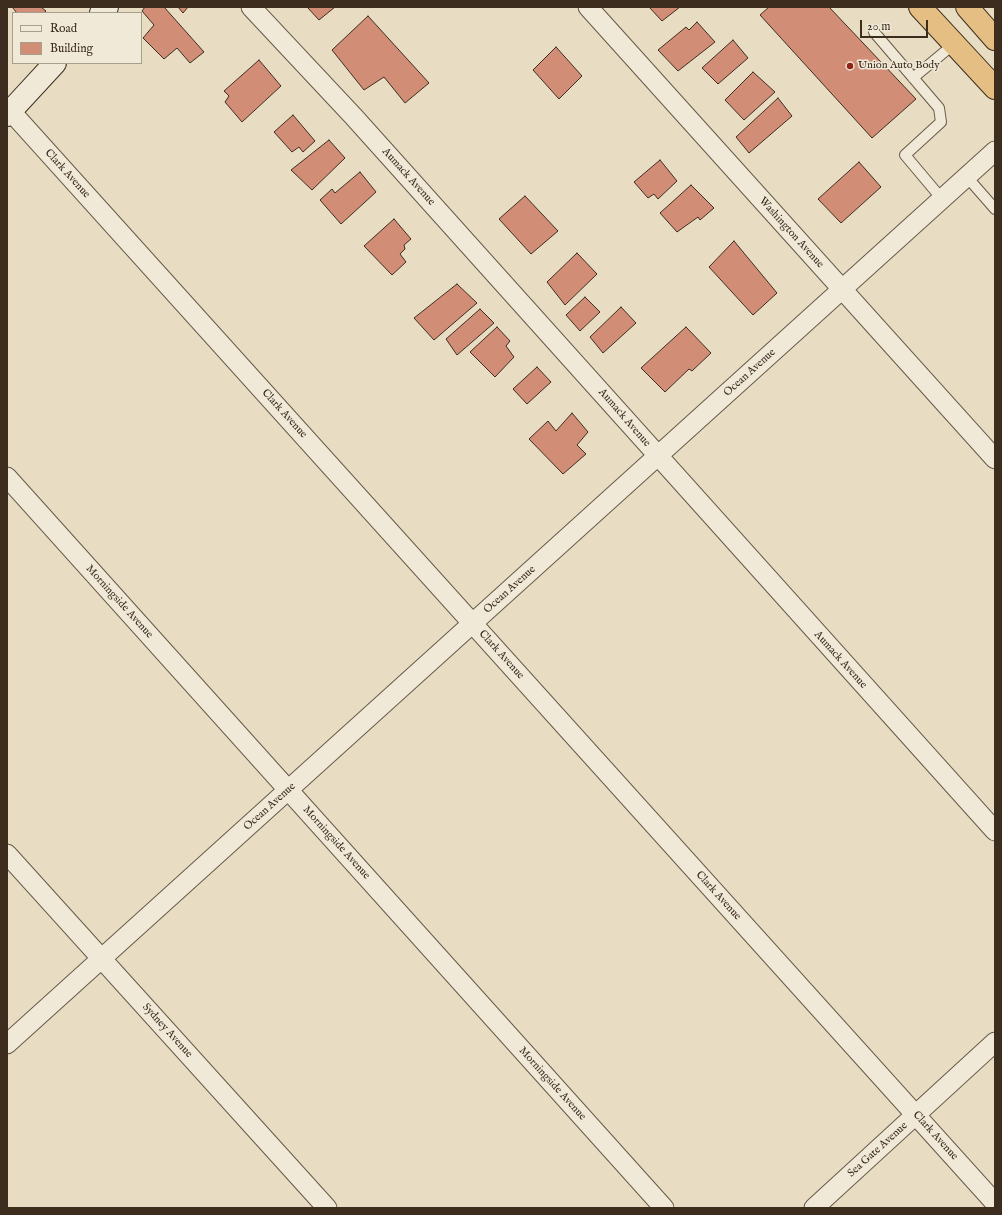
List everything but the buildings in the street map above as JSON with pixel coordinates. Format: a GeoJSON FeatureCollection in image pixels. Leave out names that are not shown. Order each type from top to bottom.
{"type":"FeatureCollection","features":[{"type":"Feature","properties":{"kind":"highway"},"geometry":{"type":"LineString","coordinates":[[920,7],[995,88]]}},
{"type":"Feature","properties":{"kind":"highway"},"geometry":{"type":"LineString","coordinates":[[967,7],[995,39]]}},
{"type":"Feature","properties":{"kind":"street","name":"Aumack Avenue"},"geometry":{"type":"LineString","coordinates":[[251,7],[354,117],[995,831]]}},
{"type":"Feature","properties":{"kind":"street","name":"Washington Avenue"},"geometry":{"type":"LineString","coordinates":[[588,7],[995,459]]}},
{"type":"Feature","properties":{"kind":"street"},"geometry":{"type":"LineString","coordinates":[[8,111],[54,64]]}},
{"type":"Feature","properties":{"kind":"street","name":"Clark Avenue"},"geometry":{"type":"LineString","coordinates":[[8,111],[995,1203]]}},
{"type":"Feature","properties":{"kind":"street","name":"Ocean Avenue"},"geometry":{"type":"LineString","coordinates":[[7,1044],[995,151]]}},
{"type":"Feature","properties":{"kind":"street","name":"Morningside Avenue"},"geometry":{"type":"LineString","coordinates":[[7,477],[664,1208]]}},
{"type":"Feature","properties":{"kind":"street","name":"Sydney Avenue"},"geometry":{"type":"LineString","coordinates":[[7,854],[327,1208]]}},
{"type":"Feature","properties":{"kind":"street","name":"Sea Gate Avenue"},"geometry":{"type":"LineString","coordinates":[[814,1208],[995,1042]]}},
{"type":"Feature","properties":{"kind":"lane"},"geometry":{"type":"LineString","coordinates":[[874,32],[939,108],[941,122],[905,155],[942,199]]}},
{"type":"Feature","properties":{"kind":"lane"},"geometry":{"type":"LineString","coordinates":[[913,78],[954,44]]}},
{"type":"Feature","properties":{"kind":"lane"},"geometry":{"type":"LineString","coordinates":[[967,177],[995,209]]}},
{"type":"Feature","properties":{"kind":"place","name":"Union Auto Body"},"geometry":{"type":"Point","coordinates":[850,66]}}]}
